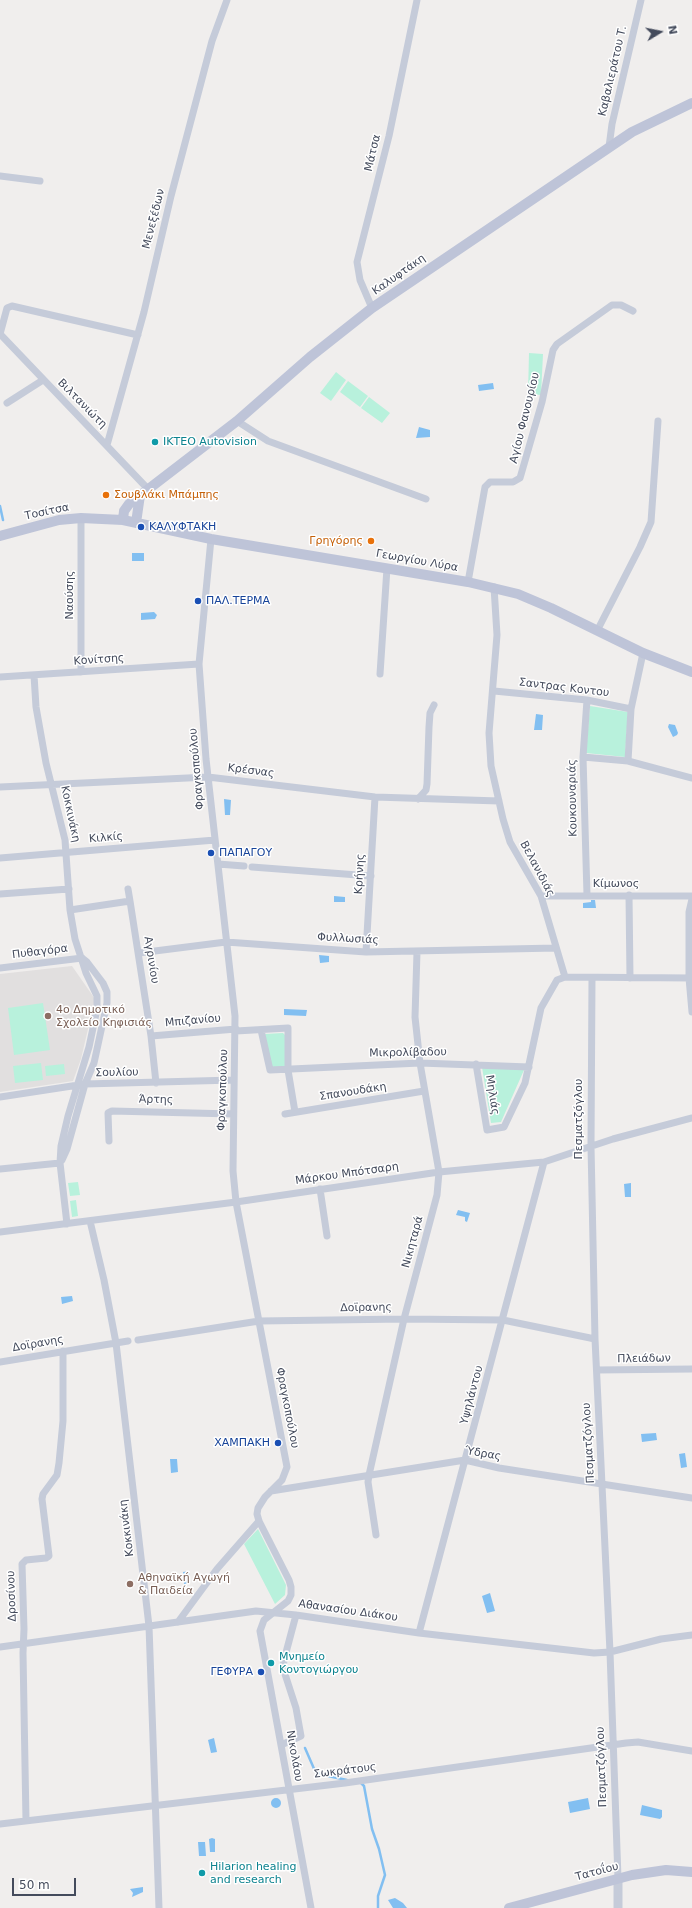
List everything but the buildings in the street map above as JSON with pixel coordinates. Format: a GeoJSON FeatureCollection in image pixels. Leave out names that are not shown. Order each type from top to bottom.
{"type":"FeatureCollection","features":[{"type":"Feature","properties":{"kind":"main road","name":"Καλυφτάκη"},"geometry":{"type":"LineString","coordinates":[[123,520],[126,507],[237,421],[310,357],[372,308],[632,132],[692,102]]}},
{"type":"Feature","properties":{"kind":"main road"},"geometry":{"type":"LineString","coordinates":[[136,523],[144,492]]}},
{"type":"Feature","properties":{"kind":"main road","name":"Τοσίτσα"},"geometry":{"type":"LineString","coordinates":[[0,536],[46,523],[81,518],[123,520]]}},
{"type":"Feature","properties":{"kind":"main road","name":"Γεωργίου Λύρα"},"geometry":{"type":"LineString","coordinates":[[123,520],[211,539],[494,587],[536,601],[643,653],[692,672]]}},
{"type":"Feature","properties":{"kind":"main road","name":"Τατοΐου"},"geometry":{"type":"LineString","coordinates":[[509,1908],[618,1878],[652,1871],[675,1870],[692,1872]]}},
{"type":"Feature","properties":{"kind":"street","name":"Μενεξέδων"},"geometry":{"type":"LineString","coordinates":[[107,445],[138,335],[164,224],[210,48],[227,0]]}},
{"type":"Feature","properties":{"kind":"street","name":"Μάτσα"},"geometry":{"type":"LineString","coordinates":[[372,308],[360,280],[357,262],[389,136],[417,0]]}},
{"type":"Feature","properties":{"kind":"street","name":"Καβαλιεράτου Τ."},"geometry":{"type":"LineString","coordinates":[[610,147],[612,124],[641,0]]}},
{"type":"Feature","properties":{"kind":"street"},"geometry":{"type":"LineString","coordinates":[[0,176],[40,181]]}},
{"type":"Feature","properties":{"kind":"street","name":"Αγίου Φανουρίου"},"geometry":{"type":"LineString","coordinates":[[468,582],[485,487],[490,482],[513,482],[520,478],[542,402],[553,350],[557,344],[612,305],[621,304],[633,310]]}},
{"type":"Feature","properties":{"kind":"street"},"geometry":{"type":"LineString","coordinates":[[0,334],[7,308],[12,306],[138,335]]}},
{"type":"Feature","properties":{"kind":"street","name":"Βιλτανιώτη"},"geometry":{"type":"LineString","coordinates":[[0,334],[107,445],[144,492]]}},
{"type":"Feature","properties":{"kind":"street"},"geometry":{"type":"LineString","coordinates":[[7,403],[43,380]]}},
{"type":"Feature","properties":{"kind":"street"},"geometry":{"type":"LineString","coordinates":[[237,421],[268,441],[426,499]]}},
{"type":"Feature","properties":{"kind":"street"},"geometry":{"type":"LineString","coordinates":[[597,631],[640,547],[651,522],[658,421]]}},
{"type":"Feature","properties":{"kind":"street","name":"Ναούσης"},"geometry":{"type":"LineString","coordinates":[[81,518],[81,672]]}},
{"type":"Feature","properties":{"kind":"street","name":"Φραγκοπούλου"},"geometry":{"type":"LineString","coordinates":[[211,539],[199,664],[208,777],[236,1030],[233,1114],[233,1161],[236,1202],[287,1467],[282,1480],[258,1508],[259,1520]]}},
{"type":"Feature","properties":{"kind":"street"},"geometry":{"type":"LineString","coordinates":[[380,674],[387,568]]}},
{"type":"Feature","properties":{"kind":"street","name":"Βελανιδιάς"},"geometry":{"type":"LineString","coordinates":[[494,587],[497,635],[490,752],[499,801],[510,842],[541,896],[565,977]]}},
{"type":"Feature","properties":{"kind":"street"},"geometry":{"type":"LineString","coordinates":[[628,761],[631,709],[643,653]]}},
{"type":"Feature","properties":{"kind":"street","name":"Κονίτσης"},"geometry":{"type":"LineString","coordinates":[[0,677],[199,664]]}},
{"type":"Feature","properties":{"kind":"street","name":"Κοκκινάκη"},"geometry":{"type":"LineString","coordinates":[[34,675],[38,719],[46,763],[63,825],[70,910],[75,939],[86,973],[96,991],[97,1002],[89,1047],[77,1085],[61,1146],[60,1163],[68,1224]]}},
{"type":"Feature","properties":{"kind":"street","name":"Σαντρας Κοντου"},"geometry":{"type":"LineString","coordinates":[[494,691],[587,700],[631,709]]}},
{"type":"Feature","properties":{"kind":"street","name":"Κουκουναριάς"},"geometry":{"type":"LineString","coordinates":[[587,700],[583,757],[587,895]]}},
{"type":"Feature","properties":{"kind":"street"},"geometry":{"type":"LineString","coordinates":[[418,799],[426,790],[428,784],[430,713],[434,705]]}},
{"type":"Feature","properties":{"kind":"street"},"geometry":{"type":"LineString","coordinates":[[583,757],[628,761],[692,778]]}},
{"type":"Feature","properties":{"kind":"street","name":"Κρέσνας"},"geometry":{"type":"LineString","coordinates":[[0,788],[208,777],[375,797],[499,801]]}},
{"type":"Feature","properties":{"kind":"street","name":"Κρήνης"},"geometry":{"type":"LineString","coordinates":[[366,952],[375,797]]}},
{"type":"Feature","properties":{"kind":"street","name":"Κιλκίς"},"geometry":{"type":"LineString","coordinates":[[0,858],[215,840]]}},
{"type":"Feature","properties":{"kind":"street"},"geometry":{"type":"LineString","coordinates":[[218,864],[244,866]]}},
{"type":"Feature","properties":{"kind":"street"},"geometry":{"type":"LineString","coordinates":[[252,867],[371,876]]}},
{"type":"Feature","properties":{"kind":"street","name":"Αγρινίου"},"geometry":{"type":"LineString","coordinates":[[128,889],[151,1036],[156,1083]]}},
{"type":"Feature","properties":{"kind":"street"},"geometry":{"type":"LineString","coordinates":[[0,894],[69,890]]}},
{"type":"Feature","properties":{"kind":"street"},"geometry":{"type":"LineString","coordinates":[[629,895],[630,978]]}},
{"type":"Feature","properties":{"kind":"street","name":"Κίμωνος"},"geometry":{"type":"LineString","coordinates":[[541,896],[692,896]]}},
{"type":"Feature","properties":{"kind":"street"},"geometry":{"type":"LineString","coordinates":[[692,899],[689,912],[692,1012]]}},
{"type":"Feature","properties":{"kind":"street"},"geometry":{"type":"LineString","coordinates":[[70,910],[130,901]]}},
{"type":"Feature","properties":{"kind":"street","name":"Φυλλωσιάς"},"geometry":{"type":"LineString","coordinates":[[139,953],[226,942],[366,952],[556,948]]}},
{"type":"Feature","properties":{"kind":"street","name":"Νικηταρά"},"geometry":{"type":"LineString","coordinates":[[376,1535],[368,1482],[369,1475],[404,1319],[437,1195],[439,1172],[424,1091],[415,1017],[417,952]]}},
{"type":"Feature","properties":{"kind":"street","name":"Κοκκινάκη"},"geometry":{"type":"LineString","coordinates":[[60,1163],[67,1149],[85,1084],[94,1063],[108,1003],[103,983],[87,962],[82,958]]}},
{"type":"Feature","properties":{"kind":"street","name":"Πυθαγόρα"},"geometry":{"type":"LineString","coordinates":[[0,968],[82,958]]}},
{"type":"Feature","properties":{"kind":"street"},"geometry":{"type":"LineString","coordinates":[[529,1067],[542,1008],[557,980],[565,977],[691,978]]}},
{"type":"Feature","properties":{"kind":"street","name":"Πεσματζόγλου"},"geometry":{"type":"LineString","coordinates":[[592,978],[591,1146],[595,1339],[610,1652],[618,1908]]}},
{"type":"Feature","properties":{"kind":"street","name":"Μπιζανίου"},"geometry":{"type":"LineString","coordinates":[[151,1036],[288,1028],[288,1070]]}},
{"type":"Feature","properties":{"kind":"street","name":"Μικρολίβαδου"},"geometry":{"type":"LineString","coordinates":[[261,1030],[270,1070],[420,1063],[529,1067]]}},
{"type":"Feature","properties":{"kind":"street","name":"Μηλιάς"},"geometry":{"type":"LineString","coordinates":[[476,1064],[487,1130],[504,1127],[525,1083],[529,1067]]}},
{"type":"Feature","properties":{"kind":"street"},"geometry":{"type":"LineString","coordinates":[[288,1070],[295,1112]]}},
{"type":"Feature","properties":{"kind":"street","name":"Σουλίου"},"geometry":{"type":"LineString","coordinates":[[0,1097],[85,1084],[234,1080]]}},
{"type":"Feature","properties":{"kind":"street","name":"Σπανουδάκη"},"geometry":{"type":"LineString","coordinates":[[285,1114],[424,1091]]}},
{"type":"Feature","properties":{"kind":"street","name":"Άρτης"},"geometry":{"type":"LineString","coordinates":[[109,1141],[108,1113],[112,1111],[233,1114]]}},
{"type":"Feature","properties":{"kind":"street","name":"Μάρκου Μπότσαρη"},"geometry":{"type":"LineString","coordinates":[[0,1232],[236,1202],[439,1172],[544,1162],[591,1146],[692,1118]]}},
{"type":"Feature","properties":{"kind":"street","name":"Υψηλάντου"},"geometry":{"type":"LineString","coordinates":[[419,1633],[544,1162]]}},
{"type":"Feature","properties":{"kind":"street"},"geometry":{"type":"LineString","coordinates":[[0,1169],[60,1163]]}},
{"type":"Feature","properties":{"kind":"street"},"geometry":{"type":"LineString","coordinates":[[320,1189],[327,1236]]}},
{"type":"Feature","properties":{"kind":"street","name":"Κοκκινάκη"},"geometry":{"type":"LineString","coordinates":[[90,1221],[104,1280],[116,1342],[149,1626],[158,1908]]}},
{"type":"Feature","properties":{"kind":"street","name":"Δοϊρανης"},"geometry":{"type":"LineString","coordinates":[[138,1340],[259,1321],[404,1319],[503,1320],[595,1339]]}},
{"type":"Feature","properties":{"kind":"street","name":"Δοϊρανης"},"geometry":{"type":"LineString","coordinates":[[0,1362],[128,1341]]}},
{"type":"Feature","properties":{"kind":"street","name":"Δροσίνου"},"geometry":{"type":"LineString","coordinates":[[26,1821],[22,1564],[26,1560],[46,1558],[49,1556],[42,1499],[45,1491],[57,1475],[59,1463],[63,1421],[63,1351]]}},
{"type":"Feature","properties":{"kind":"street","name":"Πλειάδων"},"geometry":{"type":"LineString","coordinates":[[597,1370],[692,1369]]}},
{"type":"Feature","properties":{"kind":"street","name":"Ύδρας"},"geometry":{"type":"LineString","coordinates":[[271,1491],[465,1460],[499,1468],[692,1498]]}},
{"type":"Feature","properties":{"kind":"street"},"geometry":{"type":"LineString","coordinates":[[178,1622],[217,1569],[259,1520],[291,1587],[288,1601],[272,1612]]}},
{"type":"Feature","properties":{"kind":"street","name":"Αθανασίου Διάκου"},"geometry":{"type":"LineString","coordinates":[[0,1647],[256,1611],[296,1615],[419,1633],[594,1653],[610,1652],[661,1639],[692,1635]]}},
{"type":"Feature","properties":{"kind":"street","name":"Νικολάου"},"geometry":{"type":"LineString","coordinates":[[272,1612],[264,1620],[260,1631],[311,1908]]}},
{"type":"Feature","properties":{"kind":"street"},"geometry":{"type":"LineString","coordinates":[[281,1745],[301,1736],[296,1708],[283,1668],[296,1615]]}},
{"type":"Feature","properties":{"kind":"street","name":"Σωκράτους"},"geometry":{"type":"LineString","coordinates":[[0,1824],[289,1788],[345,1783],[613,1744],[638,1742],[692,1751]]}},
{"type":"Feature","properties":{"kind":"shaded area","name":"4ο Δημοτικό Σχολείο Κηφισιάς"},"geometry":{"type":"Polygon","coordinates":[[[72,966],[95,999],[81,1059],[73,1081],[0,1092],[0,974],[72,966]]]}},
{"type":"Feature","properties":{"kind":"green space"},"geometry":{"type":"Polygon","coordinates":[[[529,353],[543,354],[541,395],[528,394],[529,353]]]}},
{"type":"Feature","properties":{"kind":"green space"},"geometry":{"type":"Polygon","coordinates":[[[336,372],[346,380],[331,401],[320,393],[336,372]]]}},
{"type":"Feature","properties":{"kind":"green space"},"geometry":{"type":"Polygon","coordinates":[[[348,381],[368,396],[360,407],[340,392],[348,381]]]}},
{"type":"Feature","properties":{"kind":"green space"},"geometry":{"type":"Polygon","coordinates":[[[369,397],[390,413],[382,423],[361,408],[369,397]]]}},
{"type":"Feature","properties":{"kind":"green space"},"geometry":{"type":"Polygon","coordinates":[[[590,706],[628,712],[625,757],[586,753],[590,706]]]}},
{"type":"Feature","properties":{"kind":"green space"},"geometry":{"type":"Polygon","coordinates":[[[43,1003],[50,1050],[14,1055],[8,1008],[43,1003]]]}},
{"type":"Feature","properties":{"kind":"green space"},"geometry":{"type":"Polygon","coordinates":[[[283,1033],[285,1035],[285,1067],[272,1068],[265,1034],[283,1033]]]}},
{"type":"Feature","properties":{"kind":"green space"},"geometry":{"type":"Polygon","coordinates":[[[41,1063],[43,1080],[15,1083],[13,1066],[41,1063]]]}},
{"type":"Feature","properties":{"kind":"green space"},"geometry":{"type":"Polygon","coordinates":[[[64,1064],[65,1074],[46,1076],[45,1066],[64,1064]]]}},
{"type":"Feature","properties":{"kind":"green space"},"geometry":{"type":"Polygon","coordinates":[[[482,1067],[524,1070],[501,1122],[491,1123],[482,1067]]]}},
{"type":"Feature","properties":{"kind":"green space"},"geometry":{"type":"Polygon","coordinates":[[[78,1182],[80,1195],[70,1196],[68,1183],[78,1182]]]}},
{"type":"Feature","properties":{"kind":"green space"},"geometry":{"type":"Polygon","coordinates":[[[76,1200],[78,1216],[72,1217],[70,1201],[76,1200]]]}},
{"type":"Feature","properties":{"kind":"green space"},"geometry":{"type":"Polygon","coordinates":[[[258,1529],[286,1585],[285,1595],[275,1604],[244,1544],[258,1529]]]}},
{"type":"Feature","properties":{"kind":"water"},"geometry":{"type":"Polygon","coordinates":[[[493,383],[494,389],[479,391],[478,385],[493,383]]]}},
{"type":"Feature","properties":{"kind":"water"},"geometry":{"type":"Polygon","coordinates":[[[419,427],[430,430],[430,437],[416,438],[419,427]]]}},
{"type":"Feature","properties":{"kind":"water"},"geometry":{"type":"Polygon","coordinates":[[[132,553],[144,553],[144,561],[132,561],[132,553]]]}},
{"type":"Feature","properties":{"kind":"water"},"geometry":{"type":"Polygon","coordinates":[[[154,612],[157,615],[155,619],[141,620],[141,613],[154,612]]]}},
{"type":"Feature","properties":{"kind":"water"},"geometry":{"type":"Polygon","coordinates":[[[536,714],[543,715],[542,730],[534,730],[536,714]]]}},
{"type":"Feature","properties":{"kind":"water"},"geometry":{"type":"Polygon","coordinates":[[[669,724],[675,725],[678,733],[673,737],[668,727],[669,724]]]}},
{"type":"Feature","properties":{"kind":"water"},"geometry":{"type":"Polygon","coordinates":[[[224,799],[231,800],[230,815],[225,815],[224,799]]]}},
{"type":"Feature","properties":{"kind":"water"},"geometry":{"type":"Polygon","coordinates":[[[334,896],[345,897],[345,902],[334,902],[334,896]]]}},
{"type":"Feature","properties":{"kind":"water"},"geometry":{"type":"Polygon","coordinates":[[[591,900],[595,900],[596,908],[583,908],[583,903],[591,902],[591,900]]]}},
{"type":"Feature","properties":{"kind":"water"},"geometry":{"type":"Polygon","coordinates":[[[319,955],[329,956],[329,962],[320,963],[319,955]]]}},
{"type":"Feature","properties":{"kind":"water"},"geometry":{"type":"Polygon","coordinates":[[[284,1009],[307,1010],[306,1016],[284,1015],[284,1009]]]}},
{"type":"Feature","properties":{"kind":"water"},"geometry":{"type":"Polygon","coordinates":[[[631,1183],[631,1197],[625,1197],[624,1184],[631,1183]]]}},
{"type":"Feature","properties":{"kind":"water"},"geometry":{"type":"Polygon","coordinates":[[[458,1210],[470,1213],[467,1222],[465,1221],[465,1217],[456,1215],[458,1210]]]}},
{"type":"Feature","properties":{"kind":"water"},"geometry":{"type":"Polygon","coordinates":[[[72,1296],[73,1301],[62,1304],[61,1297],[72,1296]]]}},
{"type":"Feature","properties":{"kind":"water"},"geometry":{"type":"Polygon","coordinates":[[[656,1433],[657,1440],[642,1442],[641,1434],[656,1433]]]}},
{"type":"Feature","properties":{"kind":"water"},"geometry":{"type":"Polygon","coordinates":[[[685,1453],[687,1467],[681,1468],[679,1454],[685,1453]]]}},
{"type":"Feature","properties":{"kind":"water"},"geometry":{"type":"Polygon","coordinates":[[[170,1459],[177,1459],[178,1472],[171,1473],[170,1459]]]}},
{"type":"Feature","properties":{"kind":"water"},"geometry":{"type":"Polygon","coordinates":[[[189,1571],[190,1583],[184,1584],[183,1572],[189,1571]]]}},
{"type":"Feature","properties":{"kind":"water"},"geometry":{"type":"Polygon","coordinates":[[[490,1593],[495,1611],[487,1613],[482,1596],[490,1593]]]}},
{"type":"Feature","properties":{"kind":"water"},"geometry":{"type":"Polygon","coordinates":[[[214,1738],[217,1752],[211,1753],[208,1740],[214,1738]]]}},
{"type":"Feature","properties":{"kind":"water"},"geometry":{"type":"Polygon","coordinates":[[[276,1798],[281,1803],[276,1808],[271,1803],[276,1798]]]}},
{"type":"Feature","properties":{"kind":"water"},"geometry":{"type":"Polygon","coordinates":[[[588,1798],[590,1809],[570,1813],[568,1802],[588,1798]]]}},
{"type":"Feature","properties":{"kind":"water"},"geometry":{"type":"Polygon","coordinates":[[[642,1805],[662,1810],[662,1817],[660,1819],[640,1815],[642,1805]]]}},
{"type":"Feature","properties":{"kind":"water"},"geometry":{"type":"Polygon","coordinates":[[[209,1839],[215,1839],[215,1852],[210,1852],[209,1839]]]}},
{"type":"Feature","properties":{"kind":"water"},"geometry":{"type":"Polygon","coordinates":[[[198,1842],[205,1842],[206,1856],[199,1856],[198,1842]]]}},
{"type":"Feature","properties":{"kind":"water"},"geometry":{"type":"Polygon","coordinates":[[[143,1887],[143,1892],[132,1897],[133,1893],[130,1889],[143,1887]]]}},
{"type":"Feature","properties":{"kind":"water"},"geometry":{"type":"Polygon","coordinates":[[[395,1898],[403,1903],[407,1908],[393,1908],[388,1900],[395,1898]]]}},
{"type":"Feature","properties":{"kind":"waterway"},"geometry":{"type":"LineString","coordinates":[[0,506],[3,520]]}},
{"type":"Feature","properties":{"kind":"waterway"},"geometry":{"type":"LineString","coordinates":[[305,1748],[315,1771],[323,1775],[347,1780]]}},
{"type":"Feature","properties":{"kind":"waterway"},"geometry":{"type":"LineString","coordinates":[[361,1783],[364,1786],[372,1829],[379,1849],[385,1875],[378,1896],[378,1908]]}},
{"type":"Feature","properties":{"kind":"place","name":"ΙΚΤΕΟ Autovision"},"geometry":{"type":"Point","coordinates":[155,442]}},
{"type":"Feature","properties":{"kind":"place","name":"Σουβλάκι Μπάμπης"},"geometry":{"type":"Point","coordinates":[106,495]}},
{"type":"Feature","properties":{"kind":"place","name":"ΚΑΛΥΦΤΑΚΗ"},"geometry":{"type":"Point","coordinates":[141,527]}},
{"type":"Feature","properties":{"kind":"place","name":"Γρηγόρης"},"geometry":{"type":"Point","coordinates":[371,541]}},
{"type":"Feature","properties":{"kind":"place","name":"ΠΑΛ.ΤΕΡΜΑ"},"geometry":{"type":"Point","coordinates":[198,601]}},
{"type":"Feature","properties":{"kind":"place","name":"ΠΑΠΑΓΟΥ"},"geometry":{"type":"Point","coordinates":[211,853]}},
{"type":"Feature","properties":{"kind":"place","name":"4ο Δημοτικό Σχολείο Κηφισιάς"},"geometry":{"type":"Point","coordinates":[48,1016]}},
{"type":"Feature","properties":{"kind":"place","name":"ΧΑΜΠΑΚΗ"},"geometry":{"type":"Point","coordinates":[278,1443]}},
{"type":"Feature","properties":{"kind":"place","name":"Αθηναϊκή Αγωγή & Παιδεία"},"geometry":{"type":"Point","coordinates":[130,1584]}},
{"type":"Feature","properties":{"kind":"place","name":"Μνημείο Κοντογιώργου"},"geometry":{"type":"Point","coordinates":[271,1663]}},
{"type":"Feature","properties":{"kind":"place","name":"ΓΕΦΥΡΑ"},"geometry":{"type":"Point","coordinates":[261,1672]}},
{"type":"Feature","properties":{"kind":"place","name":"Hilarion healing and research"},"geometry":{"type":"Point","coordinates":[202,1873]}}]}
